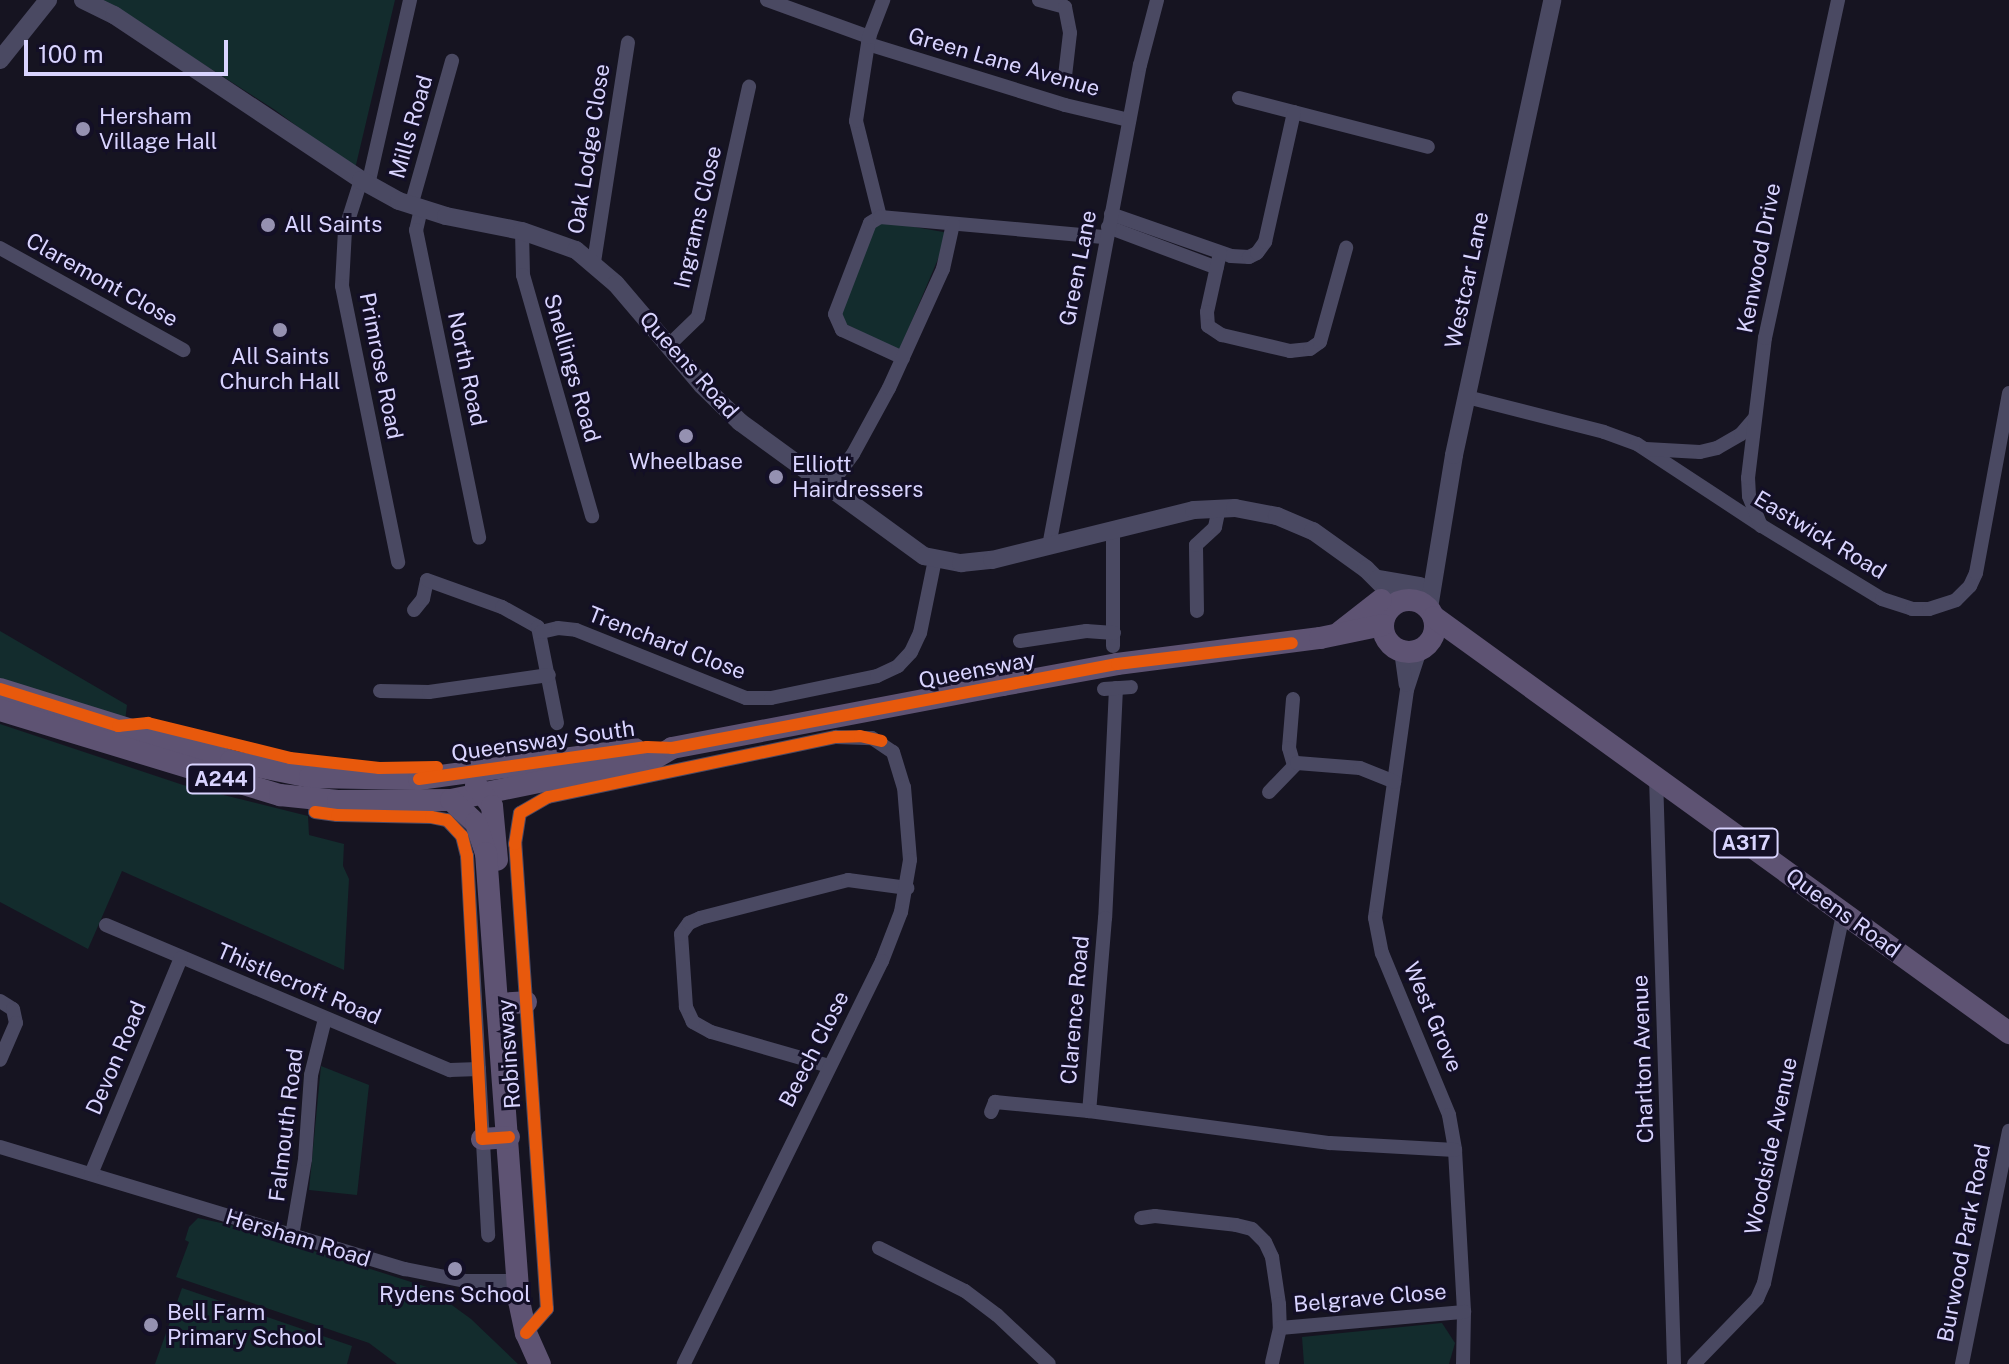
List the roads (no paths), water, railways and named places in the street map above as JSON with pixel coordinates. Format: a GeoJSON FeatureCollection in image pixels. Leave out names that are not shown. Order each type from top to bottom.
{"type":"FeatureCollection","features":[{"type":"Feature","properties":{"kind":"main road","name":"Queensway"},"geometry":{"type":"LineString","coordinates":[[485,794],[655,758],[672,748],[1117,664],[1336,635],[1402,613]]}},
{"type":"Feature","properties":{"kind":"main road","name":"Queensway"},"geometry":{"type":"LineString","coordinates":[[1292,643],[1402,613]]}},
{"type":"Feature","properties":{"kind":"main road","name":"Queens Road"},"geometry":{"type":"LineString","coordinates":[[1402,613],[1484,652],[2009,1033]]}},
{"type":"Feature","properties":{"kind":"main road","name":"Queensway South"},"geometry":{"type":"LineString","coordinates":[[0,689],[231,761],[288,774],[362,781],[419,779],[647,747],[672,748]]}},
{"type":"Feature","properties":{"kind":"main road","name":"Queensway South"},"geometry":{"type":"LineString","coordinates":[[0,710],[280,795],[338,801],[451,800],[485,794]]}},
{"type":"Feature","properties":{"kind":"main road","name":"A244"},"geometry":{"type":"LineString","coordinates":[[419,779],[472,783],[485,794]]}},
{"type":"Feature","properties":{"kind":"main road","name":"Robinsway"},"geometry":{"type":"LineString","coordinates":[[485,794],[494,814],[497,970]]}},
{"type":"Feature","properties":{"kind":"main road","name":"Robinsway"},"geometry":{"type":"LineString","coordinates":[[451,800],[476,823],[486,853],[518,1281]]}},
{"type":"Feature","properties":{"kind":"main road"},"geometry":{"type":"LineString","coordinates":[[499,1004],[526,1002]]}},
{"type":"Feature","properties":{"kind":"main road"},"geometry":{"type":"LineString","coordinates":[[482,1139],[509,1137]]}},
{"type":"Feature","properties":{"kind":"main road"},"geometry":{"type":"LineString","coordinates":[[518,1281],[526,1333],[540,1364]]}},
{"type":"Feature","properties":{"kind":"street"},"geometry":{"type":"LineString","coordinates":[[0,60],[48,0]]}},
{"type":"Feature","properties":{"kind":"street","name":"Queens Road"},"geometry":{"type":"LineString","coordinates":[[83,0],[114,15],[365,182],[416,208],[556,241],[594,262],[718,403],[911,548],[935,559],[976,563],[1194,510],[1219,508],[1255,511],[1296,522],[1330,541],[1402,613]]}},
{"type":"Feature","properties":{"kind":"street","name":"Primrose Road"},"geometry":{"type":"LineString","coordinates":[[398,562],[342,286],[345,230],[365,182],[410,0]]}},
{"type":"Feature","properties":{"kind":"street","name":"Green Lane Avenue"},"geometry":{"type":"LineString","coordinates":[[767,0],[868,41],[1036,96],[1129,120]]}},
{"type":"Feature","properties":{"kind":"street"},"geometry":{"type":"LineString","coordinates":[[880,217],[856,121],[868,41],[883,0]]}},
{"type":"Feature","properties":{"kind":"street"},"geometry":{"type":"LineString","coordinates":[[1039,0],[1065,7],[1070,33],[1065,76]]}},
{"type":"Feature","properties":{"kind":"street","name":"Green Lane"},"geometry":{"type":"LineString","coordinates":[[1049,546],[1108,226],[1157,0]]}},
{"type":"Feature","properties":{"kind":"street","name":"Westcar Lane"},"geometry":{"type":"LineString","coordinates":[[1402,613],[1432,570],[1552,0]]}},
{"type":"Feature","properties":{"kind":"street","name":"Kenwood Drive"},"geometry":{"type":"LineString","coordinates":[[1762,526],[1749,496],[1748,478],[1765,338],[1838,0]]}},
{"type":"Feature","properties":{"kind":"street","name":"Oak Lodge Close"},"geometry":{"type":"LineString","coordinates":[[594,262],[628,43]]}},
{"type":"Feature","properties":{"kind":"street","name":"Mills Road"},"geometry":{"type":"LineString","coordinates":[[416,208],[452,61]]}},
{"type":"Feature","properties":{"kind":"street","name":"Ingrams Close"},"geometry":{"type":"LineString","coordinates":[[669,345],[698,317],[749,87]]}},
{"type":"Feature","properties":{"kind":"street"},"geometry":{"type":"LineString","coordinates":[[1239,98],[1428,147]]}},
{"type":"Feature","properties":{"kind":"street"},"geometry":{"type":"LineString","coordinates":[[903,358],[842,330],[835,314],[870,223],[880,217],[953,224],[1108,226],[1218,260],[1249,257],[1263,248],[1294,112]]}},
{"type":"Feature","properties":{"kind":"street","name":"North Road"},"geometry":{"type":"LineString","coordinates":[[416,208],[416,230],[479,538]]}},
{"type":"Feature","properties":{"kind":"street"},"geometry":{"type":"LineString","coordinates":[[828,488],[868,428],[903,358],[943,269],[953,224]]}},
{"type":"Feature","properties":{"kind":"street","name":"Snellings Road"},"geometry":{"type":"LineString","coordinates":[[522,231],[523,275],[592,516]]}},
{"type":"Feature","properties":{"kind":"street","name":"Claremont Close"},"geometry":{"type":"LineString","coordinates":[[0,248],[183,350]]}},
{"type":"Feature","properties":{"kind":"street"},"geometry":{"type":"LineString","coordinates":[[1218,260],[1207,312],[1213,331],[1278,350],[1301,351],[1320,342],[1325,331],[1346,248]]}},
{"type":"Feature","properties":{"kind":"street","name":"Eastwick Road"},"geometry":{"type":"LineString","coordinates":[[1467,397],[1604,432],[1646,449],[1762,526],[1882,599],[1912,609],[1944,607],[1970,586],[1976,573],[2009,393]]}},
{"type":"Feature","properties":{"kind":"street"},"geometry":{"type":"LineString","coordinates":[[1646,449],[1700,452],[1717,448],[1741,434],[1754,419]]}},
{"type":"Feature","properties":{"kind":"street"},"geometry":{"type":"LineString","coordinates":[[1197,611],[1196,545],[1215,527],[1219,508]]}},
{"type":"Feature","properties":{"kind":"street"},"geometry":{"type":"LineString","coordinates":[[1020,641],[1086,631],[1114,639],[1113,530]]}},
{"type":"Feature","properties":{"kind":"street","name":"Trenchard Close"},"geometry":{"type":"LineString","coordinates":[[541,632],[558,628],[576,630],[746,698],[771,698],[877,676],[898,666],[911,652],[920,633],[935,559]]}},
{"type":"Feature","properties":{"kind":"street"},"geometry":{"type":"LineString","coordinates":[[414,610],[423,599],[427,580],[514,613],[541,632],[557,723]]}},
{"type":"Feature","properties":{"kind":"street","name":"West Grove"},"geometry":{"type":"LineString","coordinates":[[1402,613],[1407,690],[1376,906],[1376,931],[1446,1104],[1455,1150],[1464,1312],[1463,1364]]}},
{"type":"Feature","properties":{"kind":"street"},"geometry":{"type":"LineString","coordinates":[[380,691],[429,692],[549,675]]}},
{"type":"Feature","properties":{"kind":"street","name":"Clarence Road"},"geometry":{"type":"LineString","coordinates":[[1131,687],[1110,688],[1105,918],[1089,1111],[1330,1143],[1455,1150]]}},
{"type":"Feature","properties":{"kind":"street"},"geometry":{"type":"LineString","coordinates":[[1293,699],[1289,748],[1294,765]]}},
{"type":"Feature","properties":{"kind":"street","name":"Beech Close"},"geometry":{"type":"LineString","coordinates":[[520,813],[548,797],[836,737],[860,736],[881,741],[893,752],[904,787],[910,860],[907,888],[888,949],[684,1364]]}},
{"type":"Feature","properties":{"kind":"street"},"geometry":{"type":"LineString","coordinates":[[1269,792],[1294,765],[1306,762],[1360,768],[1394,782]]}},
{"type":"Feature","properties":{"kind":"street","name":"Charlton Avenue"},"geometry":{"type":"LineString","coordinates":[[1656,777],[1674,1364]]}},
{"type":"Feature","properties":{"kind":"street","name":"Robinsway"},"geometry":{"type":"LineString","coordinates":[[315,812],[431,817],[447,820],[461,833],[467,856],[488,1235]]}},
{"type":"Feature","properties":{"kind":"street","name":"Robinsway"},"geometry":{"type":"LineString","coordinates":[[520,813],[515,844],[547,1309],[526,1333]]}},
{"type":"Feature","properties":{"kind":"street"},"geometry":{"type":"LineString","coordinates":[[829,1066],[711,1032],[693,1022],[686,1007],[681,934],[689,923],[700,918],[848,880],[907,888]]}},
{"type":"Feature","properties":{"kind":"street","name":"Woodside Avenue"},"geometry":{"type":"LineString","coordinates":[[1695,1363],[1757,1299],[1764,1283],[1843,913]]}},
{"type":"Feature","properties":{"kind":"street","name":"Thistlecroft Road"},"geometry":{"type":"LineString","coordinates":[[106,925],[450,1070],[479,1069]]}},
{"type":"Feature","properties":{"kind":"street","name":"Devon Road"},"geometry":{"type":"LineString","coordinates":[[91,1174],[181,958]]}},
{"type":"Feature","properties":{"kind":"street"},"geometry":{"type":"LineString","coordinates":[[0,1001],[13,1009],[16,1023],[0,1060]]}},
{"type":"Feature","properties":{"kind":"street","name":"Falmouth Road"},"geometry":{"type":"LineString","coordinates":[[292,1236],[305,1159],[311,1075],[325,1019]]}},
{"type":"Feature","properties":{"kind":"street"},"geometry":{"type":"LineString","coordinates":[[991,1112],[995,1102],[1089,1111]]}},
{"type":"Feature","properties":{"kind":"street","name":"Burwood Park Road"},"geometry":{"type":"LineString","coordinates":[[1962,1364],[2009,1131]]}},
{"type":"Feature","properties":{"kind":"street","name":"Hersham Road"},"geometry":{"type":"LineString","coordinates":[[0,1147],[292,1236],[445,1278],[518,1281]]}},
{"type":"Feature","properties":{"kind":"street","name":"Belgrave Close"},"geometry":{"type":"LineString","coordinates":[[1141,1218],[1155,1216],[1252,1229],[1265,1242],[1272,1257],[1280,1328],[1272,1362]]}},
{"type":"Feature","properties":{"kind":"street"},"geometry":{"type":"LineString","coordinates":[[879,1248],[965,1291],[997,1315],[1049,1364]]}},
{"type":"Feature","properties":{"kind":"street","name":"Belgrave Close"},"geometry":{"type":"LineString","coordinates":[[1280,1328],[1464,1312]]}},
{"type":"Feature","properties":{"kind":"street"},"geometry":{"type":"LineString","coordinates":[[1674,1339],[1695,1363]]}},
{"type":"Feature","properties":{"kind":"place","name":"Hersham Village Hall"},"geometry":{"type":"Point","coordinates":[83,129]}},
{"type":"Feature","properties":{"kind":"place","name":"All Saints"},"geometry":{"type":"Point","coordinates":[268,225]}},
{"type":"Feature","properties":{"kind":"place","name":"All Saints Church Hall"},"geometry":{"type":"Point","coordinates":[280,330]}},
{"type":"Feature","properties":{"kind":"place","name":"Wheelbase"},"geometry":{"type":"Point","coordinates":[686,436]}},
{"type":"Feature","properties":{"kind":"place","name":"Elliott Hairdressers"},"geometry":{"type":"Point","coordinates":[776,477]}},
{"type":"Feature","properties":{"kind":"place","name":"Rydens School"},"geometry":{"type":"Point","coordinates":[455,1269]}},
{"type":"Feature","properties":{"kind":"place","name":"Bell Farm Primary School"},"geometry":{"type":"Point","coordinates":[151,1325]}}]}
